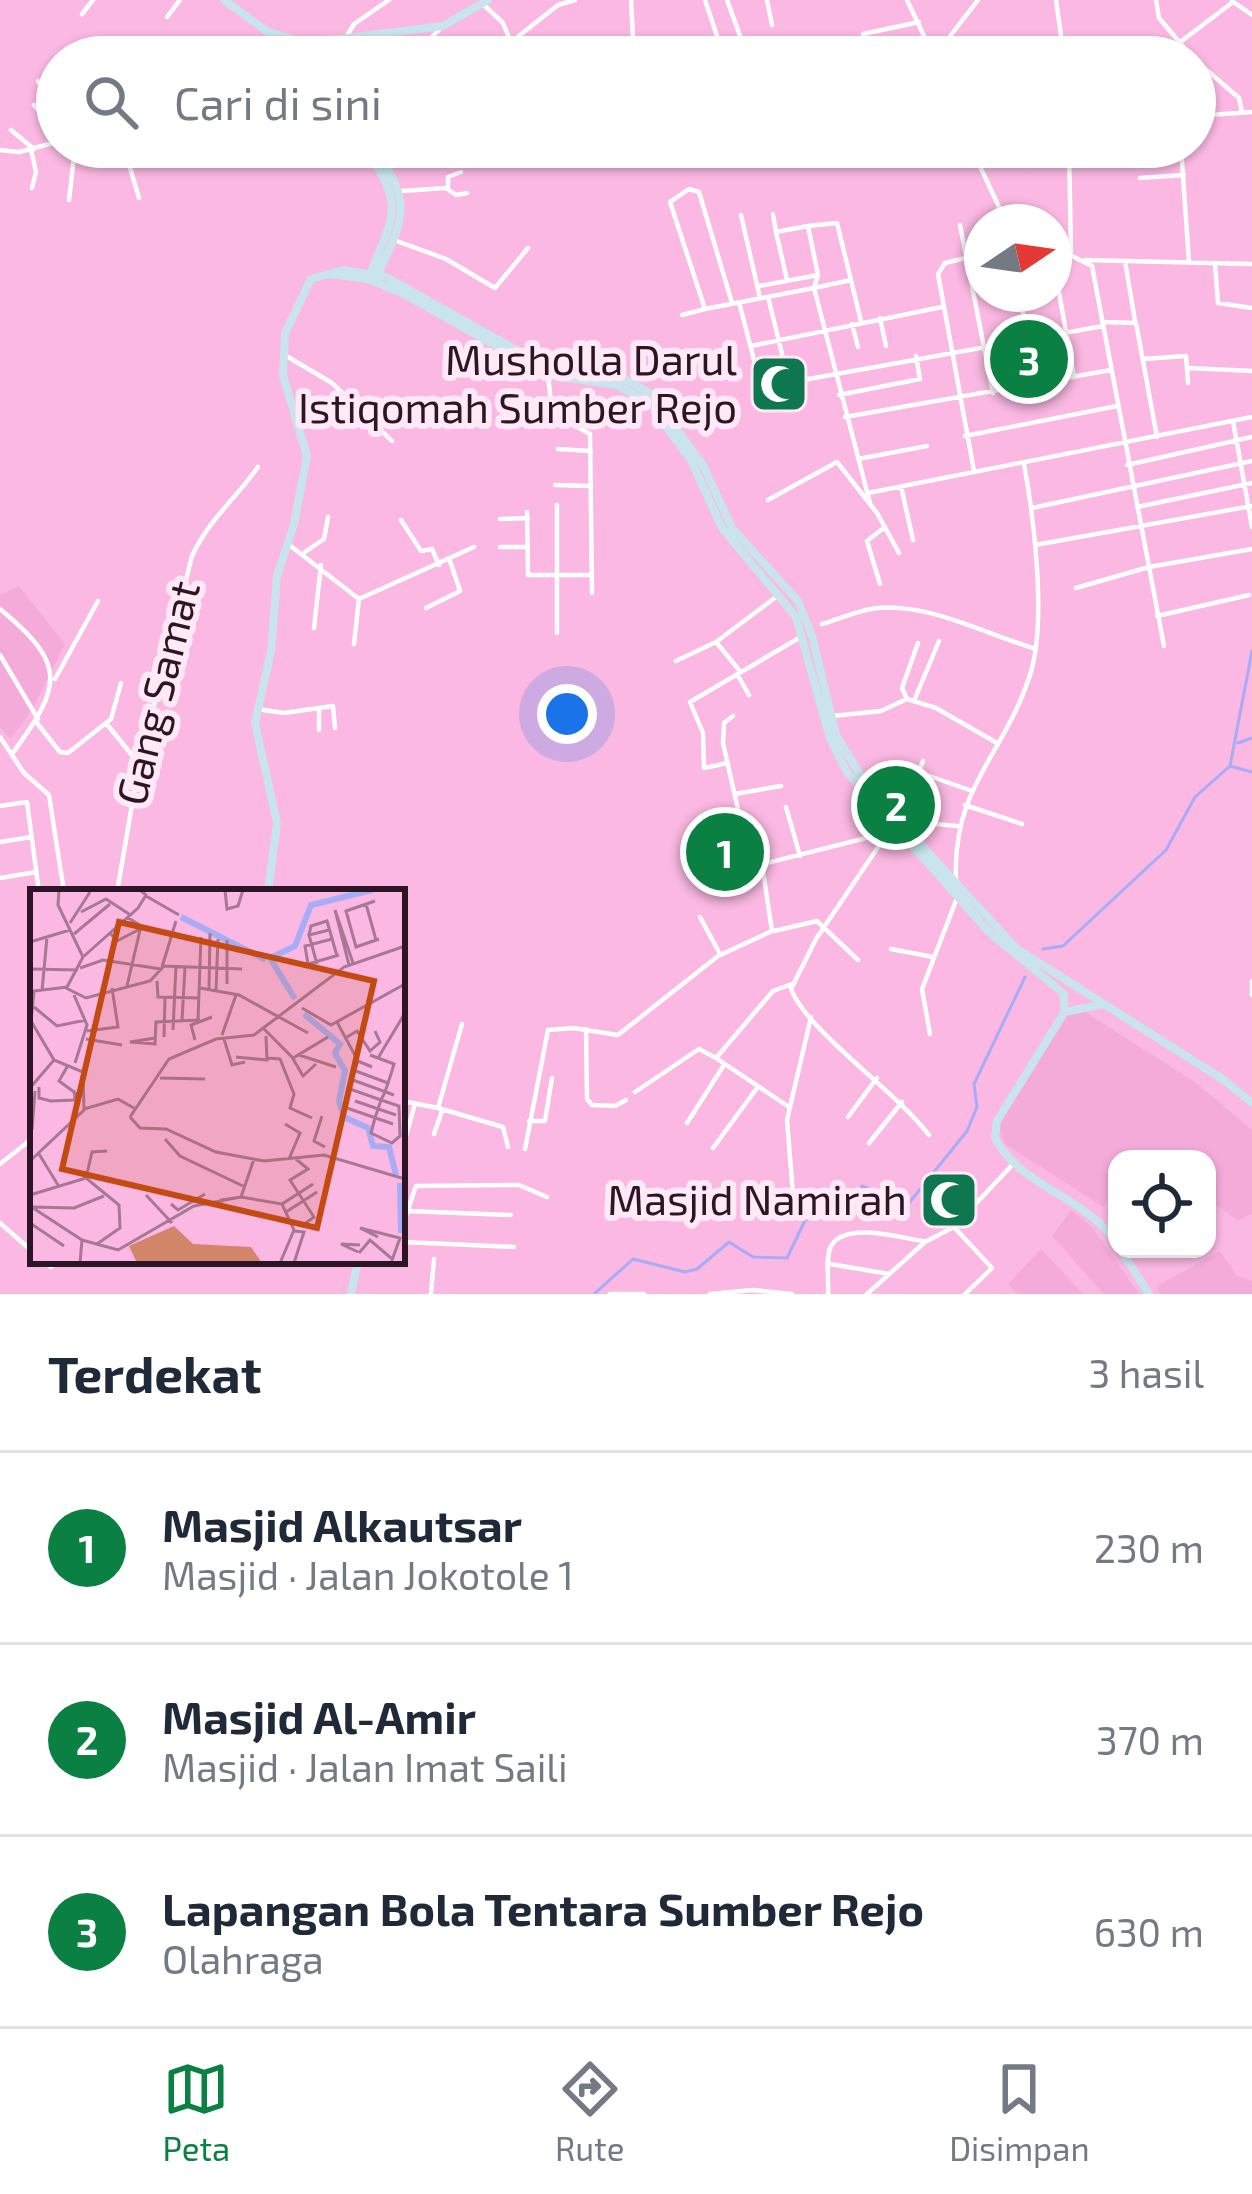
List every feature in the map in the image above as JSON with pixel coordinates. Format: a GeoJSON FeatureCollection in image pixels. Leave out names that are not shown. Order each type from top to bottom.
{"type":"FeatureCollection","features":[{"type":"Feature","properties":{"kind":"main road"},"geometry":{"type":"LineString","coordinates":[[224,0],[237,4],[279,36]]}},
{"type":"Feature","properties":{"kind":"main road"},"geometry":{"type":"LineString","coordinates":[[344,36],[443,26],[485,2]]}},
{"type":"Feature","properties":{"kind":"main road"},"geometry":{"type":"LineString","coordinates":[[377,275],[395,200],[380,168]]}},
{"type":"Feature","properties":{"kind":"main road"},"geometry":{"type":"LineString","coordinates":[[377,275],[403,217],[401,191],[388,168]]}},
{"type":"Feature","properties":{"kind":"main road"},"geometry":{"type":"LineString","coordinates":[[268,889],[277,823],[256,737],[257,710],[271,651],[277,576],[307,456],[283,375],[283,354],[300,294],[311,279],[327,273],[377,275],[547,367],[615,378],[644,389],[694,450],[727,536],[780,594],[805,636],[835,753],[957,899],[1061,991],[1065,1008],[997,1121],[995,1138],[1013,1164],[1084,1206],[1108,1229]]}},
{"type":"Feature","properties":{"kind":"main road"},"geometry":{"type":"LineString","coordinates":[[377,275],[548,375],[617,385],[640,395],[683,448],[732,528],[798,601],[812,636],[830,716],[853,768],[894,825],[1013,949]]}},
{"type":"Feature","properties":{"kind":"main road"},"geometry":{"type":"LineString","coordinates":[[1035,967],[1103,1004],[1252,1103]]}},
{"type":"Feature","properties":{"kind":"main road"},"geometry":{"type":"LineString","coordinates":[[1065,1008],[1103,1004]]}},
{"type":"Feature","properties":{"kind":"main road"},"geometry":{"type":"LineString","coordinates":[[1126,1258],[1149,1294]]}},
{"type":"Feature","properties":{"kind":"main road"},"geometry":{"type":"LineString","coordinates":[[351,1294],[357,1264]]}},
{"type":"Feature","properties":{"kind":"street"},"geometry":{"type":"LineString","coordinates":[[82,14],[93,0]]}},
{"type":"Feature","properties":{"kind":"street"},"geometry":{"type":"LineString","coordinates":[[167,17],[180,0]]}},
{"type":"Feature","properties":{"kind":"street"},"geometry":{"type":"LineString","coordinates":[[348,35],[354,24],[389,0]]}},
{"type":"Feature","properties":{"kind":"street"},"geometry":{"type":"LineString","coordinates":[[519,36],[554,8],[575,0]]}},
{"type":"Feature","properties":{"kind":"street"},"geometry":{"type":"LineString","coordinates":[[631,0],[633,36]]}},
{"type":"Feature","properties":{"kind":"street"},"geometry":{"type":"LineString","coordinates":[[705,0],[717,36]]}},
{"type":"Feature","properties":{"kind":"street"},"geometry":{"type":"LineString","coordinates":[[727,0],[740,36]]}},
{"type":"Feature","properties":{"kind":"street"},"geometry":{"type":"LineString","coordinates":[[767,0],[772,26]]}},
{"type":"Feature","properties":{"kind":"street"},"geometry":{"type":"LineString","coordinates":[[907,0],[925,36]]}},
{"type":"Feature","properties":{"kind":"street"},"geometry":{"type":"LineString","coordinates":[[950,36],[978,0]]}},
{"type":"Feature","properties":{"kind":"street"},"geometry":{"type":"LineString","coordinates":[[1056,0],[1061,36]]}},
{"type":"Feature","properties":{"kind":"street"},"geometry":{"type":"LineString","coordinates":[[1156,0],[1158,16],[1174,36]]}},
{"type":"Feature","properties":{"kind":"street"},"geometry":{"type":"LineString","coordinates":[[485,2],[508,36]]}},
{"type":"Feature","properties":{"kind":"street"},"geometry":{"type":"LineString","coordinates":[[1189,36],[1236,2],[1252,15]]}},
{"type":"Feature","properties":{"kind":"street"},"geometry":{"type":"LineString","coordinates":[[863,34],[919,22]]}},
{"type":"Feature","properties":{"kind":"street"},"geometry":{"type":"LineString","coordinates":[[433,36],[443,26]]}},
{"type":"Feature","properties":{"kind":"street"},"geometry":{"type":"LineString","coordinates":[[1216,78],[1239,98],[1242,112]]}},
{"type":"Feature","properties":{"kind":"street"},"geometry":{"type":"LineString","coordinates":[[1216,114],[1252,112]]}},
{"type":"Feature","properties":{"kind":"street"},"geometry":{"type":"LineString","coordinates":[[11,130],[33,150],[32,188]]}},
{"type":"Feature","properties":{"kind":"street"},"geometry":{"type":"LineString","coordinates":[[0,150],[36,149]]}},
{"type":"Feature","properties":{"kind":"street"},"geometry":{"type":"LineString","coordinates":[[69,200],[72,168]]}},
{"type":"Feature","properties":{"kind":"street"},"geometry":{"type":"LineString","coordinates":[[130,168],[139,198]]}},
{"type":"Feature","properties":{"kind":"street"},"geometry":{"type":"LineString","coordinates":[[980,168],[996,204]]}},
{"type":"Feature","properties":{"kind":"street"},"geometry":{"type":"LineString","coordinates":[[1069,168],[1070,204]]}},
{"type":"Feature","properties":{"kind":"street"},"geometry":{"type":"LineString","coordinates":[[1183,168],[1189,262]]}},
{"type":"Feature","properties":{"kind":"street"},"geometry":{"type":"LineString","coordinates":[[448,188],[448,177],[461,172]]}},
{"type":"Feature","properties":{"kind":"street"},"geometry":{"type":"LineString","coordinates":[[1140,178],[1184,175]]}},
{"type":"Feature","properties":{"kind":"street"},"geometry":{"type":"LineString","coordinates":[[401,191],[448,188],[456,195],[467,193]]}},
{"type":"Feature","properties":{"kind":"street"},"geometry":{"type":"LineString","coordinates":[[705,309],[670,202],[689,189],[699,192],[756,366],[772,374]]}},
{"type":"Feature","properties":{"kind":"street"},"geometry":{"type":"LineString","coordinates":[[773,214],[787,280]]}},
{"type":"Feature","properties":{"kind":"street"},"geometry":{"type":"LineString","coordinates":[[742,215],[758,286],[786,370]]}},
{"type":"Feature","properties":{"kind":"street"},"geometry":{"type":"LineString","coordinates":[[776,232],[837,223],[861,321]]}},
{"type":"Feature","properties":{"kind":"street"},"geometry":{"type":"LineString","coordinates":[[960,225],[964,241]]}},
{"type":"Feature","properties":{"kind":"street"},"geometry":{"type":"LineString","coordinates":[[808,226],[823,329],[870,503]]}},
{"type":"Feature","properties":{"kind":"street"},"geometry":{"type":"LineString","coordinates":[[394,240],[446,259],[496,288],[528,248]]}},
{"type":"Feature","properties":{"kind":"street"},"geometry":{"type":"LineString","coordinates":[[1072,254],[1085,260],[1252,264]]}},
{"type":"Feature","properties":{"kind":"street"},"geometry":{"type":"LineString","coordinates":[[964,258],[945,263],[938,271],[974,471]]}},
{"type":"Feature","properties":{"kind":"street"},"geometry":{"type":"LineString","coordinates":[[1085,260],[1093,271],[1126,465],[1164,646]]}},
{"type":"Feature","properties":{"kind":"street"},"geometry":{"type":"LineString","coordinates":[[1125,261],[1157,437]]}},
{"type":"Feature","properties":{"kind":"street"},"geometry":{"type":"LineString","coordinates":[[1215,264],[1217,302],[1252,308]]}},
{"type":"Feature","properties":{"kind":"street"},"geometry":{"type":"LineString","coordinates":[[758,286],[818,275]]}},
{"type":"Feature","properties":{"kind":"street"},"geometry":{"type":"LineString","coordinates":[[682,315],[851,280]]}},
{"type":"Feature","properties":{"kind":"street"},"geometry":{"type":"LineString","coordinates":[[751,346],[942,307]]}},
{"type":"Feature","properties":{"kind":"street"},"geometry":{"type":"LineString","coordinates":[[979,312],[993,393]]}},
{"type":"Feature","properties":{"kind":"street"},"geometry":{"type":"LineString","coordinates":[[1022,312],[1028,339]]}},
{"type":"Feature","properties":{"kind":"street"},"geometry":{"type":"LineString","coordinates":[[1062,312],[1074,378]]}},
{"type":"Feature","properties":{"kind":"street"},"geometry":{"type":"LineString","coordinates":[[880,318],[886,346]]}},
{"type":"Feature","properties":{"kind":"street"},"geometry":{"type":"LineString","coordinates":[[851,323],[858,347]]}},
{"type":"Feature","properties":{"kind":"street"},"geometry":{"type":"LineString","coordinates":[[793,382],[1102,324],[1136,323]]}},
{"type":"Feature","properties":{"kind":"street"},"geometry":{"type":"LineString","coordinates":[[283,354],[332,383],[392,441]]}},
{"type":"Feature","properties":{"kind":"street"},"geometry":{"type":"LineString","coordinates":[[1143,359],[1184,355],[1188,383]]}},
{"type":"Feature","properties":{"kind":"street"},"geometry":{"type":"LineString","coordinates":[[839,395],[920,380],[916,356]]}},
{"type":"Feature","properties":{"kind":"street"},"geometry":{"type":"LineString","coordinates":[[1189,368],[1252,370]]}},
{"type":"Feature","properties":{"kind":"street"},"geometry":{"type":"LineString","coordinates":[[845,417],[1111,370]]}},
{"type":"Feature","properties":{"kind":"street"},"geometry":{"type":"LineString","coordinates":[[548,375],[552,413],[588,430],[592,593]]}},
{"type":"Feature","properties":{"kind":"street"},"geometry":{"type":"LineString","coordinates":[[965,436],[1118,406]]}},
{"type":"Feature","properties":{"kind":"street"},"geometry":{"type":"LineString","coordinates":[[868,493],[1252,417]]}},
{"type":"Feature","properties":{"kind":"street"},"geometry":{"type":"LineString","coordinates":[[1233,421],[1252,527]]}},
{"type":"Feature","properties":{"kind":"street"},"geometry":{"type":"LineString","coordinates":[[1126,465],[1252,437]]}},
{"type":"Feature","properties":{"kind":"street"},"geometry":{"type":"LineString","coordinates":[[858,459],[927,446]]}},
{"type":"Feature","properties":{"kind":"street"},"geometry":{"type":"LineString","coordinates":[[558,449],[591,451]]}},
{"type":"Feature","properties":{"kind":"street"},"geometry":{"type":"LineString","coordinates":[[1032,508],[1252,461]]}},
{"type":"Feature","properties":{"kind":"street"},"geometry":{"type":"LineString","coordinates":[[768,500],[836,462],[870,503],[898,554]]}},
{"type":"Feature","properties":{"kind":"street"},"geometry":{"type":"LineString","coordinates":[[930,1034],[921,998],[957,899],[957,826],[1028,680],[1034,648],[1035,545],[1024,464]]}},
{"type":"Feature","properties":{"kind":"street","name":"Gang Samat"},"geometry":{"type":"LineString","coordinates":[[118,889],[139,764],[193,556],[206,526],[229,508],[258,467]]}},
{"type":"Feature","properties":{"kind":"street"},"geometry":{"type":"LineString","coordinates":[[1137,507],[1252,483]]}},
{"type":"Feature","properties":{"kind":"street"},"geometry":{"type":"LineString","coordinates":[[555,485],[591,486]]}},
{"type":"Feature","properties":{"kind":"street"},"geometry":{"type":"LineString","coordinates":[[902,486],[914,540]]}},
{"type":"Feature","properties":{"kind":"street"},"geometry":{"type":"LineString","coordinates":[[557,505],[557,633]]}},
{"type":"Feature","properties":{"kind":"street"},"geometry":{"type":"LineString","coordinates":[[1035,545],[1250,507]]}},
{"type":"Feature","properties":{"kind":"street"},"geometry":{"type":"LineString","coordinates":[[500,519],[527,515],[528,575],[592,575]]}},
{"type":"Feature","properties":{"kind":"street"},"geometry":{"type":"LineString","coordinates":[[304,553],[324,538],[328,517]]}},
{"type":"Feature","properties":{"kind":"street"},"geometry":{"type":"LineString","coordinates":[[400,520],[421,551],[432,549],[439,565]]}},
{"type":"Feature","properties":{"kind":"street"},"geometry":{"type":"LineString","coordinates":[[880,584],[867,541],[884,527]]}},
{"type":"Feature","properties":{"kind":"street"},"geometry":{"type":"LineString","coordinates":[[288,544],[321,565],[358,599]]}},
{"type":"Feature","properties":{"kind":"street"},"geometry":{"type":"LineString","coordinates":[[358,599],[474,547]]}},
{"type":"Feature","properties":{"kind":"street"},"geometry":{"type":"LineString","coordinates":[[500,548],[528,547]]}},
{"type":"Feature","properties":{"kind":"street"},"geometry":{"type":"LineString","coordinates":[[1076,588],[1149,567],[1252,549]]}},
{"type":"Feature","properties":{"kind":"street"},"geometry":{"type":"LineString","coordinates":[[426,608],[460,591],[450,561]]}},
{"type":"Feature","properties":{"kind":"street"},"geometry":{"type":"LineString","coordinates":[[314,628],[321,565]]}},
{"type":"Feature","properties":{"kind":"street"},"geometry":{"type":"LineString","coordinates":[[676,661],[716,642],[780,594]]}},
{"type":"Feature","properties":{"kind":"street"},"geometry":{"type":"LineString","coordinates":[[1157,616],[1249,595]]}},
{"type":"Feature","properties":{"kind":"street"},"geometry":{"type":"LineString","coordinates":[[354,644],[358,599]]}},
{"type":"Feature","properties":{"kind":"street"},"geometry":{"type":"LineString","coordinates":[[12,754],[37,720],[98,601]]}},
{"type":"Feature","properties":{"kind":"street"},"geometry":{"type":"LineString","coordinates":[[822,624],[877,608],[898,610],[939,617],[1034,648]]}},
{"type":"Feature","properties":{"kind":"street"},"geometry":{"type":"LineString","coordinates":[[0,609],[36,640],[51,662],[53,684]]}},
{"type":"Feature","properties":{"kind":"street"},"geometry":{"type":"LineString","coordinates":[[728,762],[704,768],[703,733],[688,705],[805,636]]}},
{"type":"Feature","properties":{"kind":"street"},"geometry":{"type":"LineString","coordinates":[[910,700],[939,641]]}},
{"type":"Feature","properties":{"kind":"street"},"geometry":{"type":"LineString","coordinates":[[716,642],[739,672],[749,695]]}},
{"type":"Feature","properties":{"kind":"street"},"geometry":{"type":"LineString","coordinates":[[910,700],[902,688],[918,643]]}},
{"type":"Feature","properties":{"kind":"street"},"geometry":{"type":"LineString","coordinates":[[0,655],[37,720],[64,754],[106,723],[121,683]]}},
{"type":"Feature","properties":{"kind":"street"},"geometry":{"type":"LineString","coordinates":[[830,716],[881,711],[910,700],[931,706],[998,743]]}},
{"type":"Feature","properties":{"kind":"street"},"geometry":{"type":"LineString","coordinates":[[926,714],[931,706]]}},
{"type":"Feature","properties":{"kind":"street"},"geometry":{"type":"LineString","coordinates":[[257,710],[334,707],[335,728]]}},
{"type":"Feature","properties":{"kind":"street"},"geometry":{"type":"LineString","coordinates":[[319,708],[319,730]]}},
{"type":"Feature","properties":{"kind":"street"},"geometry":{"type":"LineString","coordinates":[[734,716],[723,727],[751,867]]}},
{"type":"Feature","properties":{"kind":"street"},"geometry":{"type":"LineString","coordinates":[[106,723],[139,764]]}},
{"type":"Feature","properties":{"kind":"street"},"geometry":{"type":"LineString","coordinates":[[0,737],[51,802],[64,889]]}},
{"type":"Feature","properties":{"kind":"street"},"geometry":{"type":"LineString","coordinates":[[909,796],[923,761]]}},
{"type":"Feature","properties":{"kind":"street"},"geometry":{"type":"LineString","coordinates":[[921,773],[972,791]]}},
{"type":"Feature","properties":{"kind":"street"},"geometry":{"type":"LineString","coordinates":[[735,794],[781,786]]}},
{"type":"Feature","properties":{"kind":"street"},"geometry":{"type":"LineString","coordinates":[[0,806],[27,802],[39,889]]}},
{"type":"Feature","properties":{"kind":"street"},"geometry":{"type":"LineString","coordinates":[[965,806],[1022,824]]}},
{"type":"Feature","properties":{"kind":"street"},"geometry":{"type":"LineString","coordinates":[[786,807],[800,856]]}},
{"type":"Feature","properties":{"kind":"street"},"geometry":{"type":"LineString","coordinates":[[706,854],[719,873],[800,856],[894,825],[957,826]]}},
{"type":"Feature","properties":{"kind":"street"},"geometry":{"type":"LineString","coordinates":[[894,825],[793,984],[796,1000],[811,1017],[902,1102],[929,1135]]}},
{"type":"Feature","properties":{"kind":"street"},"geometry":{"type":"LineString","coordinates":[[0,842],[31,837]]}},
{"type":"Feature","properties":{"kind":"street"},"geometry":{"type":"LineString","coordinates":[[762,864],[772,931]]}},
{"type":"Feature","properties":{"kind":"street"},"geometry":{"type":"LineString","coordinates":[[0,878],[36,872]]}},
{"type":"Feature","properties":{"kind":"street"},"geometry":{"type":"LineString","coordinates":[[700,917],[721,955]]}},
{"type":"Feature","properties":{"kind":"street"},"geometry":{"type":"LineString","coordinates":[[525,1149],[548,1030],[620,1034],[721,955],[808,920],[826,926],[857,960]]}},
{"type":"Feature","properties":{"kind":"street"},"geometry":{"type":"LineString","coordinates":[[891,949],[935,958]]}},
{"type":"Feature","properties":{"kind":"street"},"geometry":{"type":"LineString","coordinates":[[1252,981],[1252,995]]}},
{"type":"Feature","properties":{"kind":"street"},"geometry":{"type":"LineString","coordinates":[[716,1058],[772,991],[793,984]]}},
{"type":"Feature","properties":{"kind":"street"},"geometry":{"type":"LineString","coordinates":[[794,1207],[789,1107],[811,1017]]}},
{"type":"Feature","properties":{"kind":"street"},"geometry":{"type":"LineString","coordinates":[[434,1134],[462,1024]]}},
{"type":"Feature","properties":{"kind":"street"},"geometry":{"type":"LineString","coordinates":[[586,1029],[590,1104],[615,1106],[626,1100]]}},
{"type":"Feature","properties":{"kind":"street"},"geometry":{"type":"LineString","coordinates":[[634,1091],[699,1049],[789,1107]]}},
{"type":"Feature","properties":{"kind":"street"},"geometry":{"type":"LineString","coordinates":[[687,1123],[724,1065]]}},
{"type":"Feature","properties":{"kind":"street"},"geometry":{"type":"LineString","coordinates":[[516,1117],[545,1120],[552,1078]]}},
{"type":"Feature","properties":{"kind":"street"},"geometry":{"type":"LineString","coordinates":[[848,1117],[877,1078]]}},
{"type":"Feature","properties":{"kind":"street"},"geometry":{"type":"LineString","coordinates":[[713,1148],[757,1088]]}},
{"type":"Feature","properties":{"kind":"street"},"geometry":{"type":"LineString","coordinates":[[405,1102],[503,1126],[508,1147]]}},
{"type":"Feature","properties":{"kind":"street"},"geometry":{"type":"LineString","coordinates":[[869,1143],[902,1102]]}},
{"type":"Feature","properties":{"kind":"street"},"geometry":{"type":"LineString","coordinates":[[405,1139],[415,1104]]}},
{"type":"Feature","properties":{"kind":"street"},"geometry":{"type":"LineString","coordinates":[[0,1164],[30,1140]]}},
{"type":"Feature","properties":{"kind":"street"},"geometry":{"type":"LineString","coordinates":[[867,1294],[926,1241],[954,1227],[1013,1164]]}},
{"type":"Feature","properties":{"kind":"street"},"geometry":{"type":"LineString","coordinates":[[405,1217],[415,1186],[519,1184],[547,1197]]}},
{"type":"Feature","properties":{"kind":"street"},"geometry":{"type":"LineString","coordinates":[[407,1211],[511,1215]]}},
{"type":"Feature","properties":{"kind":"street"},"geometry":{"type":"LineString","coordinates":[[0,1223],[30,1249]]}},
{"type":"Feature","properties":{"kind":"street"},"geometry":{"type":"LineString","coordinates":[[954,1227],[992,1268],[965,1294]]}},
{"type":"Feature","properties":{"kind":"street"},"geometry":{"type":"LineString","coordinates":[[828,1294],[832,1245],[861,1233],[926,1241]]}},
{"type":"Feature","properties":{"kind":"street"},"geometry":{"type":"LineString","coordinates":[[405,1242],[514,1246]]}},
{"type":"Feature","properties":{"kind":"street"},"geometry":{"type":"LineString","coordinates":[[431,1294],[434,1259]]}},
{"type":"Feature","properties":{"kind":"street"},"geometry":{"type":"LineString","coordinates":[[830,1264],[889,1274]]}},
{"type":"Feature","properties":{"kind":"street"},"geometry":{"type":"LineString","coordinates":[[610,1294],[644,1294]]}},
{"type":"Feature","properties":{"kind":"street"},"geometry":{"type":"LineString","coordinates":[[710,1294],[792,1294]]}},
{"type":"Feature","properties":{"kind":"shaded area"},"geometry":{"type":"Polygon","coordinates":[[[19,586],[65,644],[32,710],[10,739],[0,727],[0,595],[19,586]]]}},
{"type":"Feature","properties":{"kind":"shaded area"},"geometry":{"type":"Polygon","coordinates":[[[1084,1011],[1196,1083],[1252,1130],[1252,1213],[1238,1221],[1216,1208],[1216,1150],[1108,1150],[1108,1200],[1103,1207],[1005,1144],[998,1123],[1068,1012],[1084,1011]]]}},
{"type":"Feature","properties":{"kind":"shaded area"},"geometry":{"type":"Polygon","coordinates":[[[1071,1210],[1093,1228],[1108,1250],[1108,1258],[1114,1258],[1139,1294],[1104,1294],[1052,1236],[1071,1210]]]}},
{"type":"Feature","properties":{"kind":"shaded area"},"geometry":{"type":"Polygon","coordinates":[[[1041,1249],[1084,1294],[1018,1294],[1008,1284],[1041,1249]]]}},
{"type":"Feature","properties":{"kind":"shaded area"},"geometry":{"type":"Polygon","coordinates":[[[1220,1251],[1237,1276],[1252,1281],[1252,1294],[1160,1294],[1156,1287],[1208,1258],[1216,1258],[1220,1251]]]}},
{"type":"Feature","properties":{"kind":"waterway"},"geometry":{"type":"LineString","coordinates":[[1230,766],[1252,651]]}},
{"type":"Feature","properties":{"kind":"waterway"},"geometry":{"type":"LineString","coordinates":[[1238,743],[1252,738]]}},
{"type":"Feature","properties":{"kind":"waterway"},"geometry":{"type":"LineString","coordinates":[[1043,949],[1063,946],[1166,850],[1195,797],[1230,766],[1252,772]]}},
{"type":"Feature","properties":{"kind":"waterway"},"geometry":{"type":"LineString","coordinates":[[594,1294],[633,1259],[685,1272],[697,1269],[729,1242],[753,1257],[787,1258],[809,1212],[859,1197],[862,1186],[909,1203],[967,1131],[977,1107],[974,1084],[1025,977]]}},
{"type":"Feature","properties":{"kind":"place","name":"Lapangan Bola Tentara Sumber Rejo"},"geometry":{"type":"Point","coordinates":[1029,359]}},
{"type":"Feature","properties":{"kind":"place","name":"Musholla Darul Istiqomah Sumber Rejo"},"geometry":{"type":"Point","coordinates":[779,384]}},
{"type":"Feature","properties":{"kind":"place","name":"Masjid Al-Amir"},"geometry":{"type":"Point","coordinates":[896,805]}},
{"type":"Feature","properties":{"kind":"place","name":"Masjid Alkautsar"},"geometry":{"type":"Point","coordinates":[725,852]}},
{"type":"Feature","properties":{"kind":"place","name":"Masjid Namirah"},"geometry":{"type":"Point","coordinates":[949,1200]}}]}
